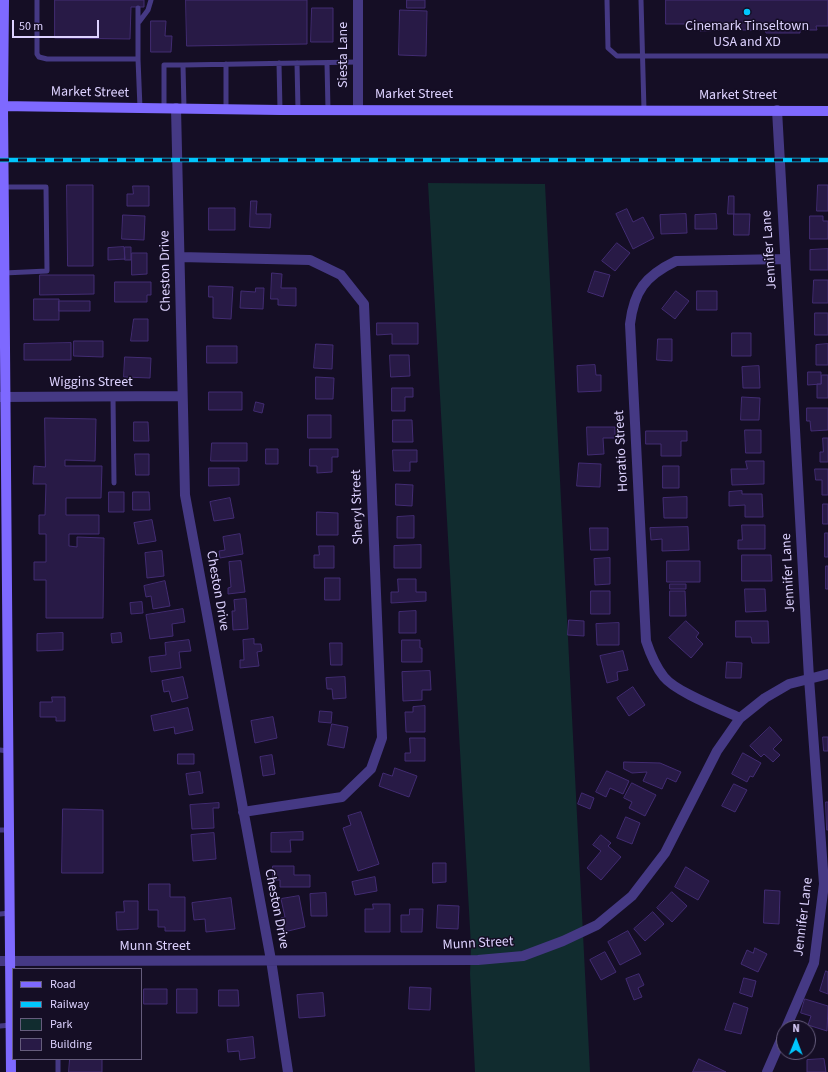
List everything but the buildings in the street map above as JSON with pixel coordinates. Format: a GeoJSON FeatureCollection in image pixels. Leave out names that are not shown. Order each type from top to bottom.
{"type":"FeatureCollection","features":[{"type":"Feature","properties":{"kind":"main road"},"geometry":{"type":"LineString","coordinates":[[4,0],[2,26],[1,106],[4,273],[2,310],[4,830],[5,961],[11,1025],[11,1072]]}},
{"type":"Feature","properties":{"kind":"main road","name":"Market Street"},"geometry":{"type":"LineString","coordinates":[[1,106],[280,110],[828,111]]}},
{"type":"Feature","properties":{"kind":"street","name":"Siesta Lane"},"geometry":{"type":"LineString","coordinates":[[358,0],[358,109]]}},
{"type":"Feature","properties":{"kind":"street","name":"Cheston Drive"},"geometry":{"type":"LineString","coordinates":[[180,108],[182,396],[186,495],[271,960],[288,1072]]}},
{"type":"Feature","properties":{"kind":"street","name":"Jennifer Lane"},"geometry":{"type":"LineString","coordinates":[[777,110],[809,678],[824,884],[814,963],[789,1020]]}},
{"type":"Feature","properties":{"kind":"street","name":"Sheryl Street"},"geometry":{"type":"LineString","coordinates":[[180,257],[310,260],[341,275],[364,304],[382,738],[371,769],[342,797],[243,812]]}},
{"type":"Feature","properties":{"kind":"street","name":"Horatio Street"},"geometry":{"type":"LineString","coordinates":[[740,718],[682,690],[664,678],[652,660],[646,640],[630,324],[632,309],[638,292],[648,279],[660,269],[676,261],[785,259]]}},
{"type":"Feature","properties":{"kind":"street","name":"Wiggins Street"},"geometry":{"type":"LineString","coordinates":[[3,397],[182,396]]}},
{"type":"Feature","properties":{"kind":"street","name":"Munn Street"},"geometry":{"type":"LineString","coordinates":[[5,961],[58,965],[271,960],[478,960],[523,956],[563,941],[597,925],[632,896],[665,853],[717,751],[740,718],[765,698],[789,684],[828,674]]}},
{"type":"Feature","properties":{"kind":"street"},"geometry":{"type":"LineString","coordinates":[[767,1072],[776,1051]]}},
{"type":"Feature","properties":{"kind":"lane"},"geometry":{"type":"LineString","coordinates":[[37,0],[37,54],[39,57],[47,59],[138,59]]}},
{"type":"Feature","properties":{"kind":"lane"},"geometry":{"type":"LineString","coordinates":[[138,23],[148,10],[151,0]]}},
{"type":"Feature","properties":{"kind":"lane"},"geometry":{"type":"LineString","coordinates":[[606,0],[608,48],[617,56],[828,56]]}},
{"type":"Feature","properties":{"kind":"lane"},"geometry":{"type":"LineString","coordinates":[[642,0],[644,110]]}},
{"type":"Feature","properties":{"kind":"lane"},"geometry":{"type":"LineString","coordinates":[[138,8],[140,108]]}},
{"type":"Feature","properties":{"kind":"lane"},"geometry":{"type":"LineString","coordinates":[[327,62],[328,110]]}},
{"type":"Feature","properties":{"kind":"lane"},"geometry":{"type":"LineString","coordinates":[[164,108],[164,65],[358,62]]}},
{"type":"Feature","properties":{"kind":"lane"},"geometry":{"type":"LineString","coordinates":[[279,63],[280,110]]}},
{"type":"Feature","properties":{"kind":"lane"},"geometry":{"type":"LineString","coordinates":[[297,63],[298,110]]}},
{"type":"Feature","properties":{"kind":"lane"},"geometry":{"type":"LineString","coordinates":[[226,64],[226,109]]}},
{"type":"Feature","properties":{"kind":"lane"},"geometry":{"type":"LineString","coordinates":[[180,108],[183,65]]}},
{"type":"Feature","properties":{"kind":"lane"},"geometry":{"type":"LineString","coordinates":[[2,194],[46,187],[47,271],[4,273]]}},
{"type":"Feature","properties":{"kind":"lane"},"geometry":{"type":"LineString","coordinates":[[113,397],[114,483]]}},
{"type":"Feature","properties":{"kind":"lane"},"geometry":{"type":"LineString","coordinates":[[0,1026],[11,1025]]}},
{"type":"Feature","properties":{"kind":"lane"},"geometry":{"type":"LineString","coordinates":[[58,1060],[58,1072]]}},
{"type":"Feature","properties":{"kind":"green space"},"geometry":{"type":"Polygon","coordinates":[[[428,183],[545,184],[590,1072],[475,1072],[470,974],[471,946],[428,183]]]}},
{"type":"Feature","properties":{"kind":"railway"},"geometry":{"type":"LineString","coordinates":[[0,160],[828,160]]}},
{"type":"Feature","properties":{"kind":"place","name":"Cinemark Tinseltown USA and XD"},"geometry":{"type":"Point","coordinates":[747,12]}}]}
